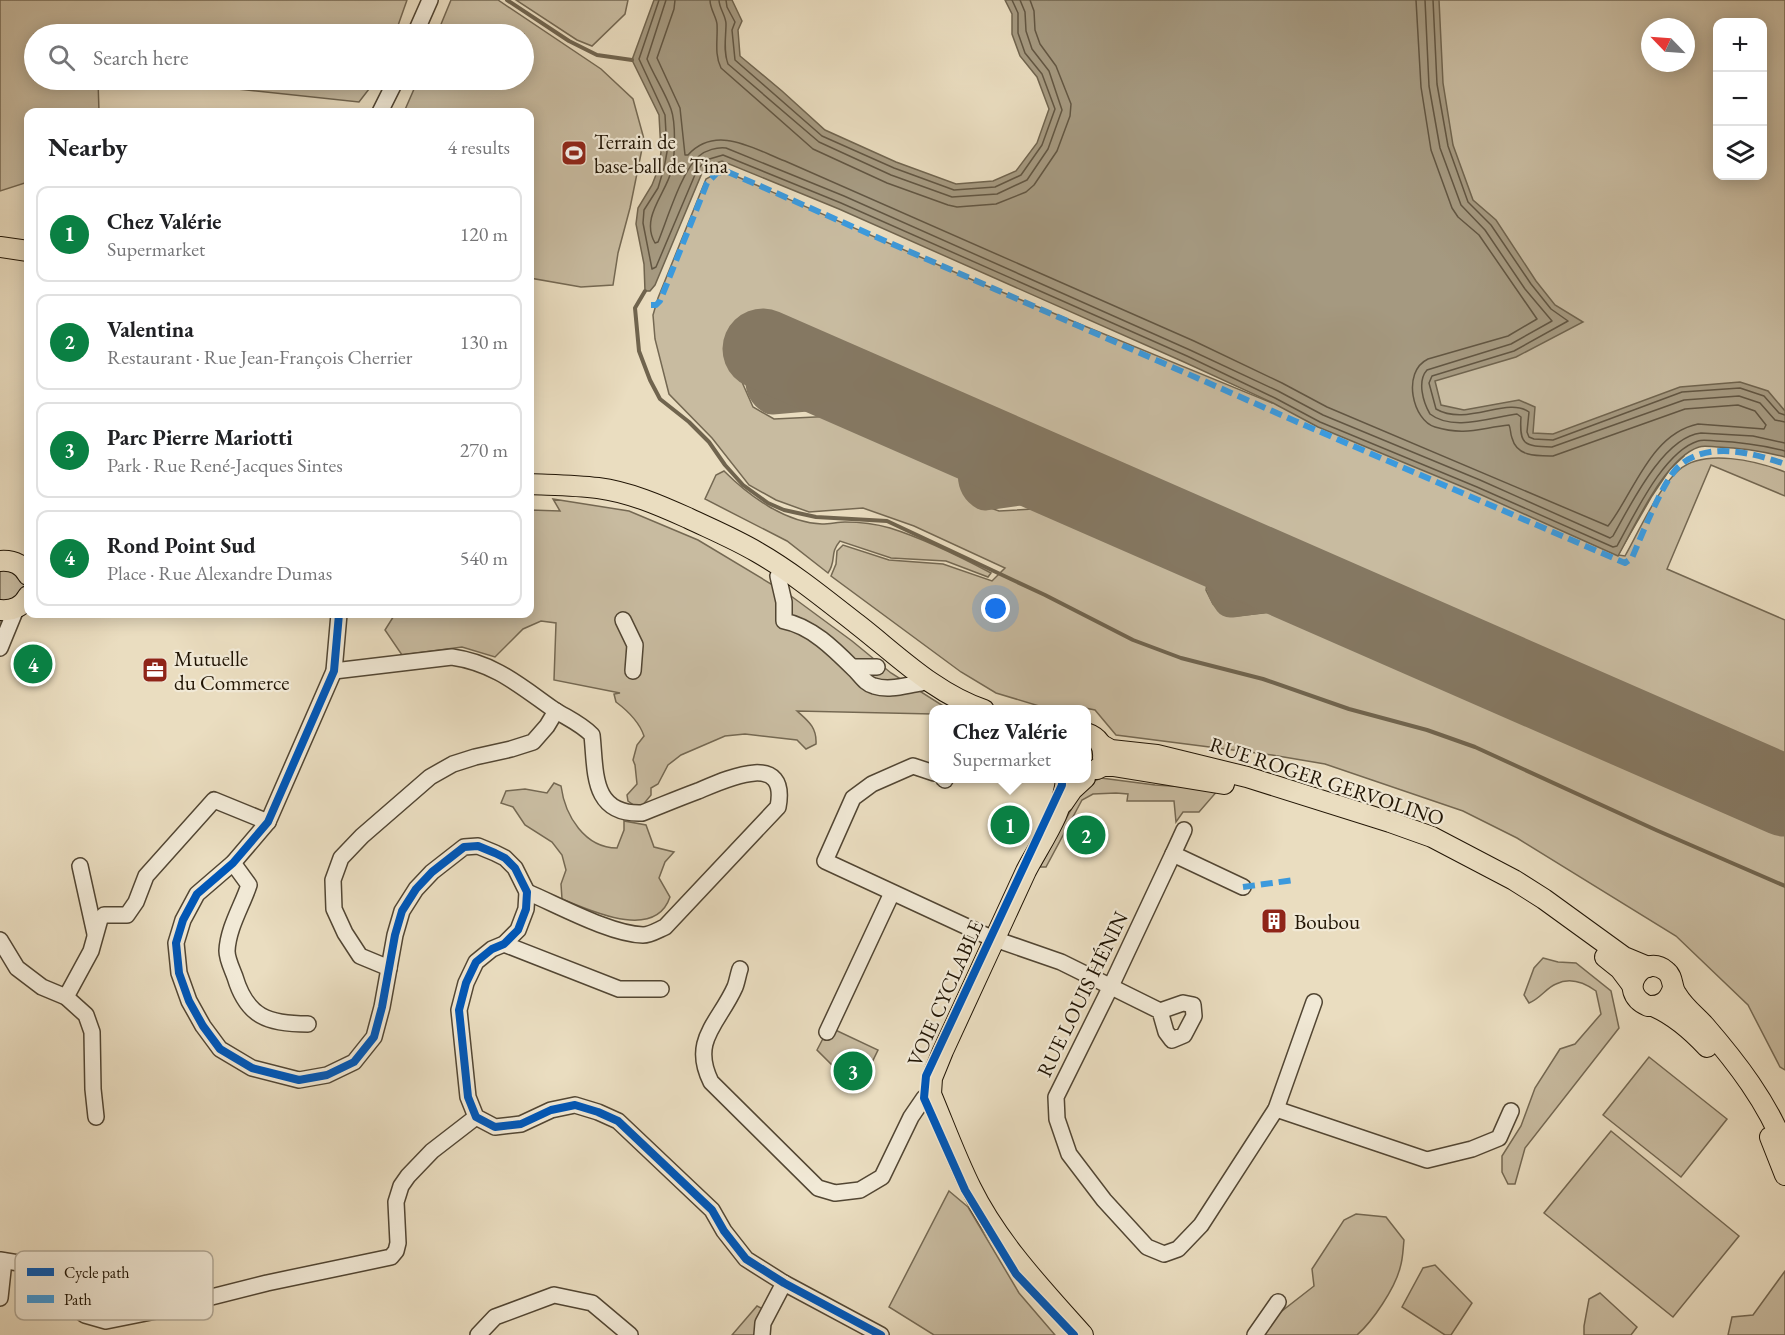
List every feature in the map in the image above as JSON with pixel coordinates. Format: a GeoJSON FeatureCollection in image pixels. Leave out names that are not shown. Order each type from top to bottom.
{"type":"FeatureCollection","features":[{"type":"Feature","properties":{"kind":"main road"},"geometry":{"type":"LineString","coordinates":[[0,248],[24,251]]}},
{"type":"Feature","properties":{"kind":"main road"},"geometry":{"type":"LineString","coordinates":[[534,484],[599,488],[626,495],[668,509],[757,552],[853,621],[923,677],[947,693],[973,705]]}},
{"type":"Feature","properties":{"kind":"main road"},"geometry":{"type":"LineString","coordinates":[[534,492],[554,492],[625,503],[668,520],[778,576],[921,683],[956,705]]}},
{"type":"Feature","properties":{"kind":"main road"},"geometry":{"type":"LineString","coordinates":[[0,560],[15,562],[24,569]]}},
{"type":"Feature","properties":{"kind":"main road"},"geometry":{"type":"LineString","coordinates":[[1091,735],[1097,738],[1102,746],[1103,758],[1091,773]]}},
{"type":"Feature","properties":{"kind":"main road","name":"RUE ROGER GERVOLINO"},"geometry":{"type":"LineString","coordinates":[[1102,746],[1111,750],[1157,755],[1247,777],[1432,837],[1514,880],[1624,957],[1648,967]]}},
{"type":"Feature","properties":{"kind":"main road","name":"RUE ROGER GERVOLINO"},"geometry":{"type":"LineString","coordinates":[[1091,774],[1102,766],[1113,766],[1214,781],[1274,796],[1406,838],[1478,873],[1537,907],[1617,966],[1632,985]]}},
{"type":"Feature","properties":{"kind":"main road"},"geometry":{"type":"LineString","coordinates":[[1065,783],[1057,813],[995,940],[932,1078],[931,1094],[971,1188],[990,1220],[1013,1253],[1083,1335]]}},
{"type":"Feature","properties":{"kind":"main road"},"geometry":{"type":"LineString","coordinates":[[1057,813],[1072,790],[1080,783]]}},
{"type":"Feature","properties":{"kind":"main road"},"geometry":{"type":"LineString","coordinates":[[1655,1007],[1667,1001],[1673,988],[1673,982],[1666,971],[1654,966],[1637,973],[1632,985],[1636,999],[1641,1004],[1670,1014],[1694,1034],[1734,1077],[1769,1133],[1785,1175]]}},
{"type":"Feature","properties":{"kind":"main road"},"geometry":{"type":"LineString","coordinates":[[1673,988],[1743,1071],[1768,1112],[1785,1148]]}},
{"type":"Feature","properties":{"kind":"street"},"geometry":{"type":"LineString","coordinates":[[419,24],[430,0]]}},
{"type":"Feature","properties":{"kind":"street"},"geometry":{"type":"LineString","coordinates":[[382,108],[391,90]]}},
{"type":"Feature","properties":{"kind":"street"},"geometry":{"type":"LineString","coordinates":[[778,576],[784,602],[784,621],[807,628],[853,667],[866,682],[874,686],[899,688],[921,683]]}},
{"type":"Feature","properties":{"kind":"street"},"geometry":{"type":"LineString","coordinates":[[0,648],[15,605]]}},
{"type":"Feature","properties":{"kind":"street"},"geometry":{"type":"LineString","coordinates":[[339,618],[334,671],[268,822],[233,863],[197,894],[183,920],[176,943],[179,973],[189,1001],[203,1026],[220,1049],[252,1068],[299,1080],[327,1075],[354,1062],[374,1037],[402,911],[416,889],[432,872],[464,847],[478,846],[505,858],[514,868],[527,892],[526,909],[518,930],[504,944],[492,949],[476,962],[466,983],[459,1010],[468,1097],[476,1117],[495,1127],[521,1124],[551,1110],[575,1105],[618,1121],[712,1210],[724,1231],[746,1259],[784,1283],[881,1335]]}},
{"type":"Feature","properties":{"kind":"street"},"geometry":{"type":"LineString","coordinates":[[623,620],[635,645],[633,671]]}},
{"type":"Feature","properties":{"kind":"street"},"geometry":{"type":"LineString","coordinates":[[334,671],[452,657],[470,659],[491,667],[556,711],[580,723],[592,735],[598,787],[602,797],[616,810],[629,814],[642,813],[736,775],[755,772],[768,775],[777,784],[780,794],[778,807],[665,927],[645,935],[628,933],[603,925],[527,892]]}},
{"type":"Feature","properties":{"kind":"street"},"geometry":{"type":"LineString","coordinates":[[853,667],[877,667]]}},
{"type":"Feature","properties":{"kind":"street"},"geometry":{"type":"LineString","coordinates":[[389,968],[360,956],[345,933],[334,909],[333,880],[341,858],[362,836],[430,777],[464,760],[533,742],[556,711]]}},
{"type":"Feature","properties":{"kind":"street"},"geometry":{"type":"LineString","coordinates":[[929,772],[914,766],[872,784],[853,798],[825,861],[995,940],[1061,962],[1160,1011]]}},
{"type":"Feature","properties":{"kind":"street"},"geometry":{"type":"LineString","coordinates":[[66,997],[83,967],[96,936],[100,919],[104,915],[127,915],[132,910],[146,876],[214,800],[268,822]]}},
{"type":"Feature","properties":{"kind":"street","name":"RUE LOUIS HÉNIN"},"geometry":{"type":"LineString","coordinates":[[1184,830],[1056,1097],[1057,1119],[1069,1154],[1104,1200],[1147,1247],[1164,1254],[1178,1249],[1201,1225],[1276,1109],[1314,1002]]}},
{"type":"Feature","properties":{"kind":"street"},"geometry":{"type":"LineString","coordinates":[[1173,854],[1243,887]]}},
{"type":"Feature","properties":{"kind":"street"},"geometry":{"type":"LineString","coordinates":[[233,863],[249,885],[231,931],[227,952],[238,986],[249,1008],[266,1020],[308,1024]]}},
{"type":"Feature","properties":{"kind":"street"},"geometry":{"type":"LineString","coordinates":[[81,866],[96,936]]}},
{"type":"Feature","properties":{"kind":"street"},"geometry":{"type":"LineString","coordinates":[[826,1032],[892,893]]}},
{"type":"Feature","properties":{"kind":"street"},"geometry":{"type":"LineString","coordinates":[[0,940],[17,968],[42,987],[66,997],[86,1016],[92,1032],[96,1117]]}},
{"type":"Feature","properties":{"kind":"street"},"geometry":{"type":"LineString","coordinates":[[504,944],[619,989],[662,989]]}},
{"type":"Feature","properties":{"kind":"street"},"geometry":{"type":"LineString","coordinates":[[740,969],[735,987],[712,1026],[703,1051],[704,1069],[711,1082],[818,1188],[836,1193],[860,1190],[882,1177],[911,1118],[924,1098],[931,1094]]}},
{"type":"Feature","properties":{"kind":"street"},"geometry":{"type":"LineString","coordinates":[[1276,1109],[1427,1160],[1472,1149],[1498,1138],[1511,1111]]}},
{"type":"Feature","properties":{"kind":"street"},"geometry":{"type":"LineString","coordinates":[[213,1297],[391,1257],[398,1243],[396,1202],[401,1186],[432,1151],[476,1117]]}},
{"type":"Feature","properties":{"kind":"street"},"geometry":{"type":"LineString","coordinates":[[0,1298],[2,1261]]}},
{"type":"Feature","properties":{"kind":"street"},"geometry":{"type":"LineString","coordinates":[[762,1335],[763,1323],[784,1283]]}},
{"type":"Feature","properties":{"kind":"street"},"geometry":{"type":"LineString","coordinates":[[478,1335],[495,1317],[554,1295],[592,1303],[630,1335]]}},
{"type":"Feature","properties":{"kind":"street"},"geometry":{"type":"LineString","coordinates":[[1255,1335],[1278,1302]]}},
{"type":"Feature","properties":{"kind":"shaded area"},"geometry":{"type":"Polygon","coordinates":[[[0,0],[407,0],[399,24],[24,24],[24,90],[98,90],[99,108],[24,108],[24,183],[0,191],[0,0]]]}},
{"type":"Feature","properties":{"kind":"shaded area"},"geometry":{"type":"Polygon","coordinates":[[[451,0],[498,0],[534,24],[441,24],[451,0]]]}},
{"type":"Feature","properties":{"kind":"shaded area"},"geometry":{"type":"Polygon","coordinates":[[[516,0],[628,0],[625,14],[592,46],[577,40],[516,0]]]}},
{"type":"Feature","properties":{"kind":"shaded area"},"geometry":{"type":"Polygon","coordinates":[[[1418,0],[1785,0],[1785,437],[1695,425],[1684,456],[1670,469],[1652,496],[1618,555],[1625,556],[1649,510],[1664,488],[1679,470],[1690,463],[1702,459],[1731,459],[1760,464],[1785,472],[1785,496],[1711,465],[1667,569],[1785,620],[1785,763],[1782,764],[767,320],[742,382],[753,407],[774,419],[836,416],[952,463],[971,501],[999,511],[1050,508],[1208,576],[1206,590],[1213,604],[1236,616],[1290,610],[1785,830],[1785,1070],[1780,1067],[1748,1005],[1676,936],[1517,838],[1463,811],[1325,764],[1116,735],[1095,710],[1091,709],[1091,705],[1036,705],[996,693],[961,672],[831,576],[836,564],[837,551],[843,545],[889,560],[943,564],[992,581],[1005,568],[914,526],[863,508],[809,512],[776,500],[749,485],[712,438],[669,394],[655,339],[653,315],[706,179],[722,170],[975,281],[1272,403],[1418,0]]]}},
{"type":"Feature","properties":{"kind":"shaded area"},"geometry":{"type":"Polygon","coordinates":[[[534,24],[601,69],[633,99],[644,139],[613,285],[581,287],[534,279],[534,108],[406,108],[414,90],[534,90],[534,24]]]}},
{"type":"Feature","properties":{"kind":"shaded area"},"geometry":{"type":"Polygon","coordinates":[[[246,90],[368,90],[359,102],[246,90]]]}},
{"type":"Feature","properties":{"kind":"shaded area"},"geometry":{"type":"Polygon","coordinates":[[[724,471],[745,490],[795,519],[822,524],[856,522],[890,528],[942,548],[991,573],[988,577],[946,561],[891,558],[840,541],[828,573],[787,541],[705,499],[716,475],[724,471]]]}},
{"type":"Feature","properties":{"kind":"shaded area"},"geometry":{"type":"Polygon","coordinates":[[[553,499],[629,511],[698,540],[791,596],[891,673],[942,705],[929,705],[929,714],[797,711],[813,729],[816,744],[806,749],[797,740],[745,734],[725,736],[681,755],[668,765],[658,784],[651,788],[651,795],[642,806],[635,806],[628,801],[627,795],[637,784],[633,760],[637,745],[644,736],[642,731],[633,717],[616,702],[614,694],[620,693],[554,680],[556,623],[541,621],[523,629],[495,657],[462,647],[402,655],[385,630],[392,618],[534,618],[534,510],[560,511],[553,499]]]}},
{"type":"Feature","properties":{"kind":"shaded area"},"geometry":{"type":"Polygon","coordinates":[[[0,561],[24,573],[24,603],[0,648],[0,561]]]}},
{"type":"Feature","properties":{"kind":"shaded area"},"geometry":{"type":"Polygon","coordinates":[[[1101,778],[1155,785],[1219,789],[1199,812],[1183,812],[1176,822],[1174,801],[1127,801],[1128,794],[1093,794],[1082,800],[1046,867],[1040,867],[1080,793],[1081,787],[1101,778]]]}},
{"type":"Feature","properties":{"kind":"shaded area"},"geometry":{"type":"Polygon","coordinates":[[[554,783],[561,786],[567,808],[578,828],[595,843],[617,848],[624,830],[624,821],[646,825],[654,847],[674,852],[665,862],[659,878],[670,897],[662,910],[651,918],[621,919],[562,899],[561,884],[566,870],[562,855],[552,842],[525,825],[513,807],[501,803],[506,791],[525,789],[547,793],[554,783]]]}},
{"type":"Feature","properties":{"kind":"shaded area"},"geometry":{"type":"Polygon","coordinates":[[[1543,958],[1576,963],[1611,991],[1619,1028],[1525,1148],[1515,1184],[1508,1184],[1502,1172],[1502,1156],[1521,1126],[1535,1088],[1560,1049],[1575,1044],[1601,1014],[1596,991],[1582,983],[1572,981],[1552,986],[1529,1003],[1524,995],[1534,968],[1543,958]]]}},
{"type":"Feature","properties":{"kind":"shaded area"},"geometry":{"type":"Polygon","coordinates":[[[829,1027],[878,1050],[858,1091],[817,1050],[829,1027]]]}},
{"type":"Feature","properties":{"kind":"shaded area"},"geometry":{"type":"Polygon","coordinates":[[[1649,1057],[1727,1119],[1681,1177],[1603,1115],[1649,1057]]]}},
{"type":"Feature","properties":{"kind":"shaded area"},"geometry":{"type":"Polygon","coordinates":[[[1611,1131],[1739,1236],[1673,1317],[1544,1213],[1611,1131]]]}},
{"type":"Feature","properties":{"kind":"shaded area"},"geometry":{"type":"Polygon","coordinates":[[[949,1191],[968,1207],[1019,1293],[1055,1335],[934,1335],[889,1307],[949,1191]]]}},
{"type":"Feature","properties":{"kind":"shaded area"},"geometry":{"type":"Polygon","coordinates":[[[1356,1214],[1386,1217],[1404,1240],[1402,1261],[1397,1276],[1376,1313],[1357,1335],[1265,1335],[1273,1318],[1314,1286],[1312,1269],[1344,1220],[1356,1214]]]}},
{"type":"Feature","properties":{"kind":"shaded area"},"geometry":{"type":"Polygon","coordinates":[[[1435,1265],[1472,1303],[1451,1335],[1445,1335],[1402,1307],[1423,1268],[1435,1265]]]}},
{"type":"Feature","properties":{"kind":"shaded area"},"geometry":{"type":"Polygon","coordinates":[[[1785,1271],[1785,1335],[1728,1335],[1732,1317],[1753,1315],[1785,1271]]]}},
{"type":"Feature","properties":{"kind":"shaded area"},"geometry":{"type":"Polygon","coordinates":[[[1600,1293],[1637,1327],[1631,1335],[1584,1335],[1589,1299],[1600,1293]]]}},
{"type":"Feature","properties":{"kind":"shaded area"},"geometry":{"type":"Polygon","coordinates":[[[757,1306],[769,1312],[762,1335],[732,1335],[757,1306]]]}},
{"type":"Feature","properties":{"kind":"water"},"geometry":{"type":"Polygon","coordinates":[[[654,0],[732,0],[742,21],[738,30],[740,56],[825,130],[896,162],[956,184],[993,181],[1016,171],[1037,143],[1049,109],[1037,77],[1020,56],[1012,34],[1012,14],[1005,0],[1439,0],[1443,83],[1453,145],[1473,200],[1496,220],[1536,281],[1555,305],[1583,322],[1516,357],[1435,381],[1441,405],[1464,410],[1519,400],[1535,407],[1533,433],[1553,434],[1680,387],[1740,382],[1768,391],[1785,411],[1785,457],[1751,450],[1706,446],[1686,454],[1674,464],[1652,494],[1618,556],[1475,492],[1318,427],[1273,403],[1184,362],[839,209],[722,161],[708,166],[702,173],[655,285],[650,291],[645,291],[644,264],[636,224],[638,208],[652,185],[659,167],[661,152],[659,115],[632,60],[654,0]]]}},
{"type":"Feature","properties":{"kind":"waterway"},"geometry":{"type":"LineString","coordinates":[[507,0],[569,41],[597,55],[632,60]]}},
{"type":"Feature","properties":{"kind":"waterway"},"geometry":{"type":"LineString","coordinates":[[645,291],[635,308],[639,351],[660,399],[689,422],[709,442],[743,485],[768,503],[784,510],[816,517],[887,521],[1045,595],[1133,640],[1181,658],[1263,679],[1349,709],[1427,730],[1475,747],[1785,886]]}},
{"type":"Feature","properties":{"kind":"taxiway"},"geometry":{"type":"LineString","coordinates":[[816,372],[804,360],[792,356],[781,357],[772,362],[765,371],[762,380],[764,390],[772,398],[841,392],[864,394]]}},
{"type":"Feature","properties":{"kind":"taxiway"},"geometry":{"type":"LineString","coordinates":[[1023,463],[1011,451],[1000,447],[990,450],[982,456],[976,466],[974,476],[977,486],[985,494],[1068,482]]}},
{"type":"Feature","properties":{"kind":"taxiway"},"geometry":{"type":"LineString","coordinates":[[1271,571],[1262,560],[1251,556],[1241,556],[1232,560],[1223,578],[1224,589],[1230,601],[1314,590]]}},
{"type":"Feature","properties":{"kind":"runway"},"geometry":{"type":"LineString","coordinates":[[763,349],[1785,796]]}},
{"type":"Feature","properties":{"kind":"marked path"},"geometry":{"type":"LineString","coordinates":[[651,305],[656,305],[660,301],[707,183],[717,173],[726,171],[1625,563],[1632,558],[1672,474],[1690,459],[1716,451],[1730,451],[1759,456],[1785,464]]}},
{"type":"Feature","properties":{"kind":"marked path"},"geometry":{"type":"LineString","coordinates":[[1243,887],[1294,880]]}},
{"type":"Feature","properties":{"kind":"cycle path"},"geometry":{"type":"LineString","coordinates":[[339,618],[334,671],[268,822],[233,863],[197,894],[183,920],[176,943],[179,973],[189,1001],[203,1026],[220,1049],[252,1068],[299,1080],[327,1075],[354,1062],[374,1037],[395,935],[402,911],[416,889],[432,872],[464,847],[478,846],[495,853],[505,858],[515,868],[527,892],[526,909],[518,930],[504,944],[492,949],[476,962],[466,983],[459,1010],[468,1097],[476,1117],[495,1127],[521,1124],[551,1110],[575,1105],[618,1121],[712,1210],[724,1231],[746,1259],[784,1283],[881,1335]]}},
{"type":"Feature","properties":{"kind":"cycle path","name":"VOIE CYCLABLE"},"geometry":{"type":"LineString","coordinates":[[1062,783],[926,1076],[924,1098],[965,1190],[1016,1274],[1074,1335]]}},
{"type":"Feature","properties":{"kind":"place","name":"Terrain de base-ball de Tina"},"geometry":{"type":"Point","coordinates":[574,153]}},
{"type":"Feature","properties":{"kind":"place","name":"Rond Point Sud"},"geometry":{"type":"Point","coordinates":[33,664]}},
{"type":"Feature","properties":{"kind":"place","name":"Mutuelle du Commerce"},"geometry":{"type":"Point","coordinates":[155,670]}},
{"type":"Feature","properties":{"kind":"place","name":"Chez Valérie"},"geometry":{"type":"Point","coordinates":[1010,825]}},
{"type":"Feature","properties":{"kind":"place","name":"Valentina"},"geometry":{"type":"Point","coordinates":[1086,835]}},
{"type":"Feature","properties":{"kind":"place","name":"Boubou"},"geometry":{"type":"Point","coordinates":[1274,921]}},
{"type":"Feature","properties":{"kind":"place","name":"Parc Pierre Mariotti"},"geometry":{"type":"Point","coordinates":[853,1071]}}]}
